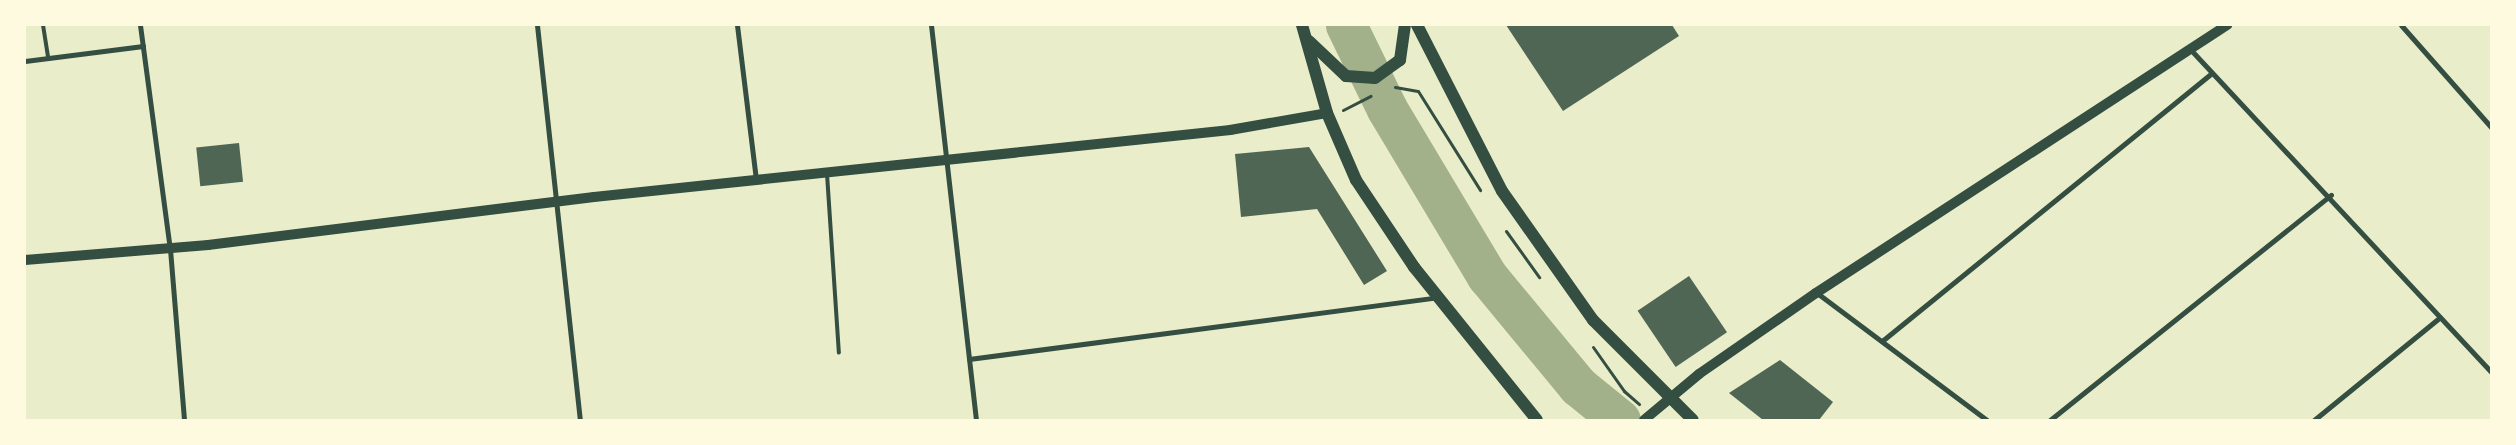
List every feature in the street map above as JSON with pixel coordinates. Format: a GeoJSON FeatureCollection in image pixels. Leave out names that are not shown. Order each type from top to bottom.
{"type":"FeatureCollection","features":[{"type":"Feature","properties":{"kind":"main road"},"geometry":{"type":"LineString","coordinates":[[1644,420],[1668,398],[1816,293],[2227,25]]}},
{"type":"Feature","properties":{"kind":"main road"},"geometry":{"type":"LineString","coordinates":[[1304,31],[1323,57],[1346,76],[1382,76],[1400,60],[1409,26]]}},
{"type":"Feature","properties":{"kind":"main road"},"geometry":{"type":"LineString","coordinates":[[1409,26],[1502,191],[1594,320],[1668,398],[1693,420]]}},
{"type":"Feature","properties":{"kind":"main road"},"geometry":{"type":"LineString","coordinates":[[1304,31],[1327,113],[1356,180],[1437,297],[1538,420]]}},
{"type":"Feature","properties":{"kind":"main road"},"geometry":{"type":"LineString","coordinates":[[25,260],[170,249],[756,179],[1230,130],[1327,113]]}},
{"type":"Feature","properties":{"kind":"street"},"geometry":{"type":"LineString","coordinates":[[140,25],[170,249],[184,420]]}},
{"type":"Feature","properties":{"kind":"street"},"geometry":{"type":"LineString","coordinates":[[537,25],[580,420]]}},
{"type":"Feature","properties":{"kind":"street"},"geometry":{"type":"LineString","coordinates":[[737,25],[756,179]]}},
{"type":"Feature","properties":{"kind":"street"},"geometry":{"type":"LineString","coordinates":[[931,25],[976,420]]}},
{"type":"Feature","properties":{"kind":"street"},"geometry":{"type":"LineString","coordinates":[[2401,25],[2491,127]]}},
{"type":"Feature","properties":{"kind":"street"},"geometry":{"type":"LineString","coordinates":[[25,61],[143,46]]}},
{"type":"Feature","properties":{"kind":"street"},"geometry":{"type":"LineString","coordinates":[[2190,49],[2331,196],[2439,318],[2491,372]]}},
{"type":"Feature","properties":{"kind":"street"},"geometry":{"type":"LineString","coordinates":[[1882,341],[2212,73]]}},
{"type":"Feature","properties":{"kind":"street"},"geometry":{"type":"LineString","coordinates":[[2050,420],[2331,196]]}},
{"type":"Feature","properties":{"kind":"street"},"geometry":{"type":"LineString","coordinates":[[1816,293],[1987,420]]}},
{"type":"Feature","properties":{"kind":"street"},"geometry":{"type":"LineString","coordinates":[[969,359],[1437,297]]}},
{"type":"Feature","properties":{"kind":"street"},"geometry":{"type":"LineString","coordinates":[[2314,420],[2439,318]]}},
{"type":"Feature","properties":{"kind":"lane"},"geometry":{"type":"LineString","coordinates":[[43,25],[48,58]]}},
{"type":"Feature","properties":{"kind":"lane"},"geometry":{"type":"LineString","coordinates":[[827,172],[839,353]]}},
{"type":"Feature","properties":{"kind":"path"},"geometry":{"type":"LineString","coordinates":[[1389,88],[1402,85],[1418,91]]}},
{"type":"Feature","properties":{"kind":"building"},"geometry":{"type":"Polygon","coordinates":[[[1506,25],[1672,25],[1679,36],[1563,111],[1506,25]]]}},
{"type":"Feature","properties":{"kind":"building"},"geometry":{"type":"Polygon","coordinates":[[[239,143],[243,182],[200,186],[196,147],[239,143]]]}},
{"type":"Feature","properties":{"kind":"building"},"geometry":{"type":"Polygon","coordinates":[[[1309,147],[1387,271],[1364,285],[1317,209],[1241,217],[1235,154],[1309,147]]]}},
{"type":"Feature","properties":{"kind":"building"},"geometry":{"type":"Polygon","coordinates":[[[1689,276],[1727,332],[1676,367],[1638,311],[1689,276]]]}},
{"type":"Feature","properties":{"kind":"building"},"geometry":{"type":"Polygon","coordinates":[[[1780,360],[1833,402],[1819,420],[1763,420],[1729,393],[1780,360]]]}},
{"type":"Feature","properties":{"kind":"waterway"},"geometry":{"type":"LineString","coordinates":[[1346,25],[1387,109],[1487,276],[1578,386],[1620,420]]}}]}
